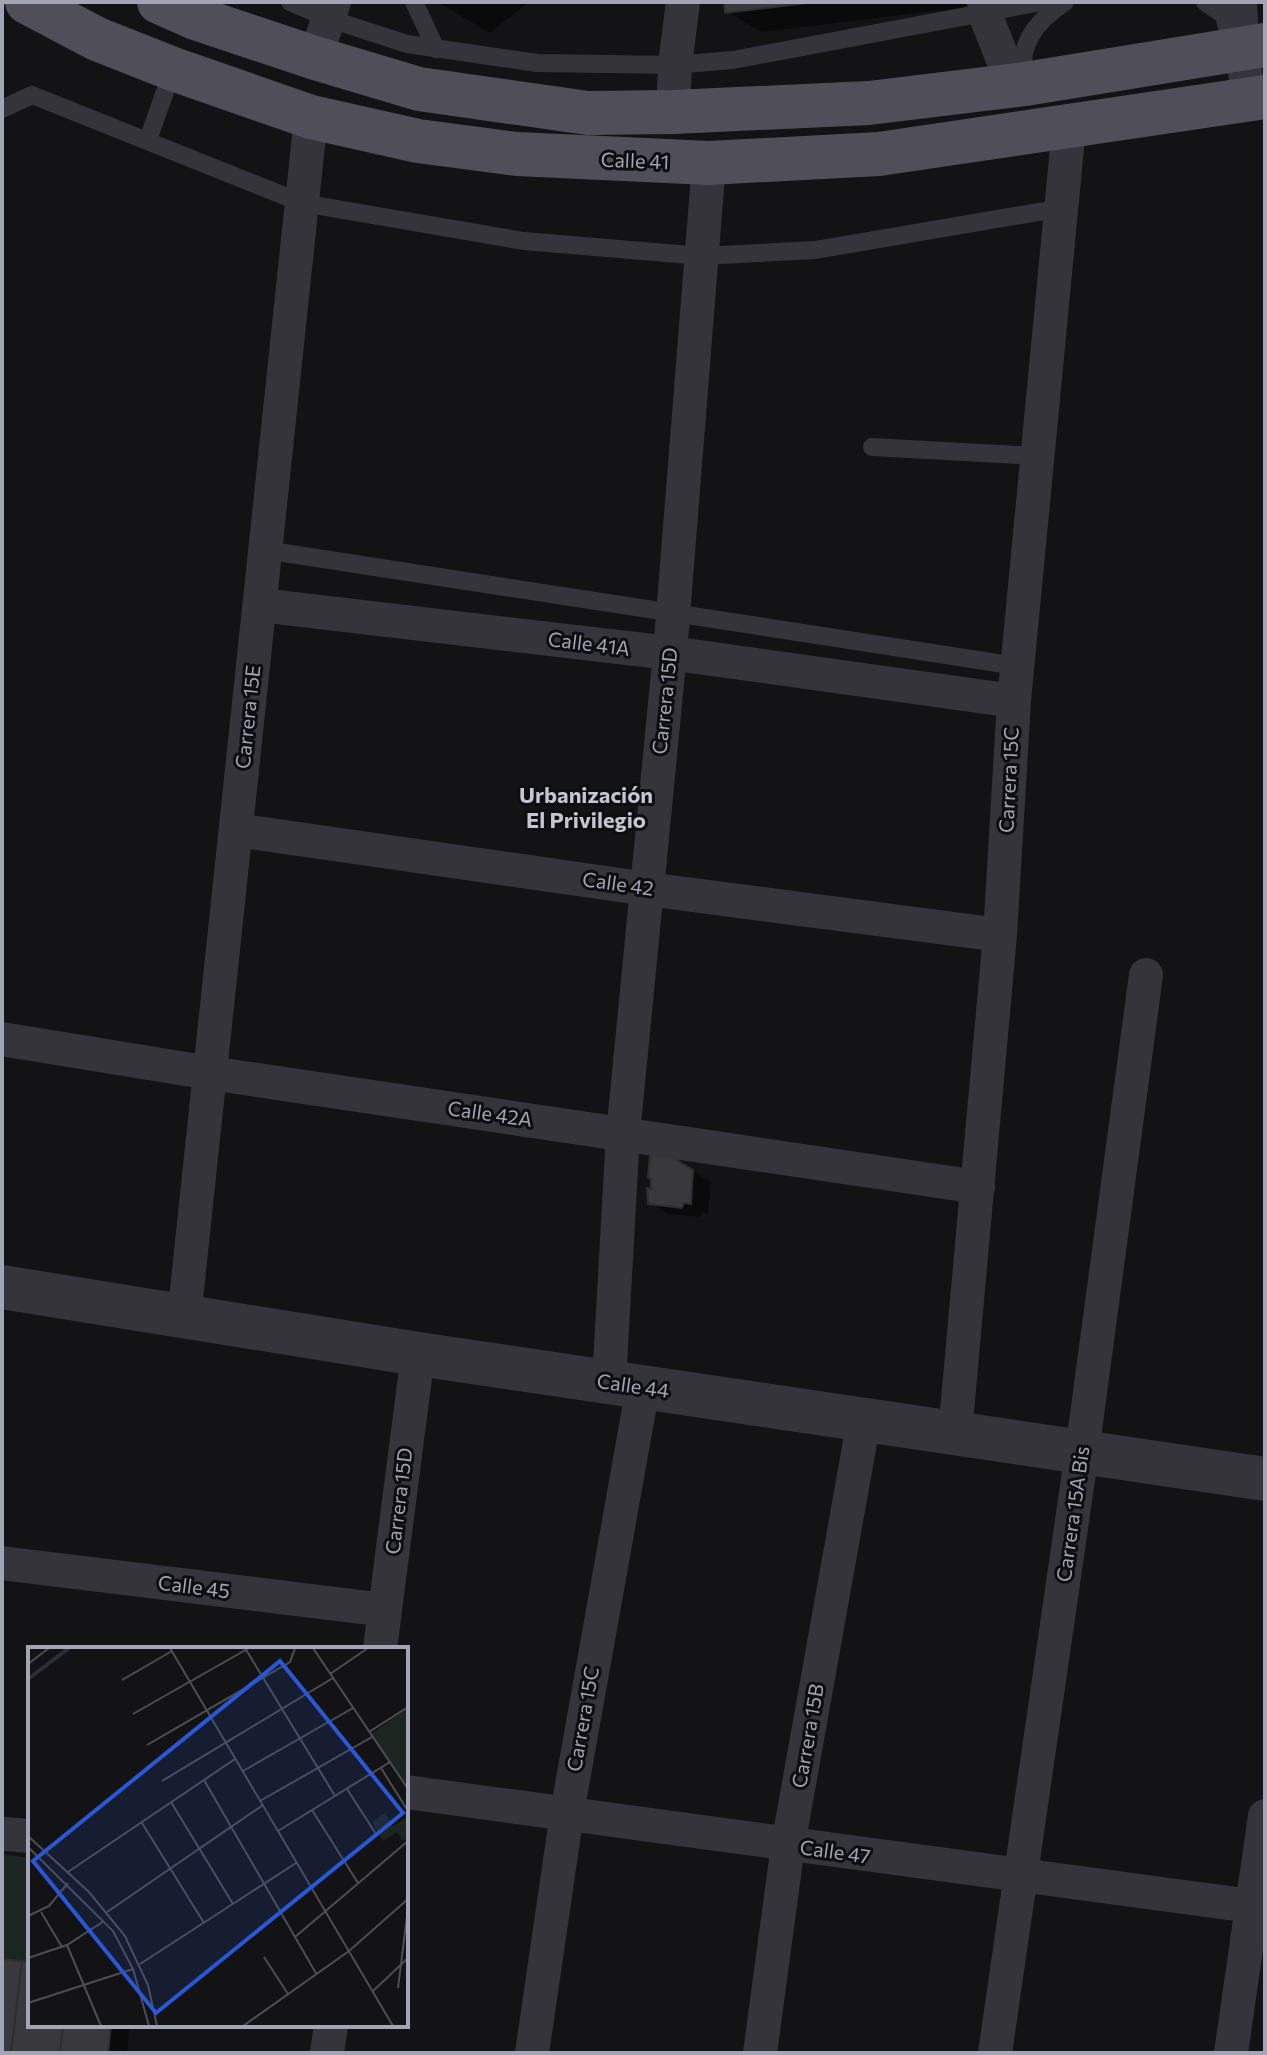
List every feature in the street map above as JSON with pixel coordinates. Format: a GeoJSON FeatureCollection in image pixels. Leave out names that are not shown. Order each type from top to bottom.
{"type":"FeatureCollection","features":[{"type":"Feature","properties":{"kind":"main road","name":"Calle 41"},"geometry":{"type":"LineString","coordinates":[[27,2],[97,39],[311,117],[418,141],[517,154],[709,163],[879,154],[1257,98]]}},
{"type":"Feature","properties":{"kind":"main road"},"geometry":{"type":"LineString","coordinates":[[159,2],[195,18],[326,26],[419,89],[588,113],[869,103],[1019,84],[1246,48]]}},
{"type":"Feature","properties":{"kind":"street"},"geometry":{"type":"LineString","coordinates":[[673,112],[683,2]]}},
{"type":"Feature","properties":{"kind":"street"},"geometry":{"type":"LineString","coordinates":[[1240,2],[1257,98]]}},
{"type":"Feature","properties":{"kind":"street"},"geometry":{"type":"LineString","coordinates":[[984,8],[1019,84]]}},
{"type":"Feature","properties":{"kind":"street","name":"Carrera 15E"},"geometry":{"type":"LineString","coordinates":[[184,1318],[311,117]]}},
{"type":"Feature","properties":{"kind":"street","name":"Carrera 15C"},"geometry":{"type":"LineString","coordinates":[[955,1433],[1000,935],[1017,666],[1069,127]]}},
{"type":"Feature","properties":{"kind":"street","name":"Carrera 15D"},"geometry":{"type":"LineString","coordinates":[[626,1385],[623,1134],[674,612],[709,163]]}},
{"type":"Feature","properties":{"kind":"street","name":"Calle 41A"},"geometry":{"type":"LineString","coordinates":[[260,605],[670,653],[1014,701]]}},
{"type":"Feature","properties":{"kind":"street","name":"Calle 42"},"geometry":{"type":"LineString","coordinates":[[236,830],[647,889],[1000,935]]}},
{"type":"Feature","properties":{"kind":"street","name":"Carrera 15A Bis"},"geometry":{"type":"LineString","coordinates":[[995,2053],[1082,1452],[1146,975]]}},
{"type":"Feature","properties":{"kind":"street","name":"Calle 42A"},"geometry":{"type":"LineString","coordinates":[[2,1039],[210,1073],[978,1187]]}},
{"type":"Feature","properties":{"kind":"street","name":"Calle 44"},"geometry":{"type":"LineString","coordinates":[[2,1287],[418,1354],[1265,1479]]}},
{"type":"Feature","properties":{"kind":"street","name":"Carrera 15D"},"geometry":{"type":"LineString","coordinates":[[380,1647],[418,1354]]}},
{"type":"Feature","properties":{"kind":"street","name":"Carrera 15C"},"geometry":{"type":"LineString","coordinates":[[532,2053],[626,1385]]}},
{"type":"Feature","properties":{"kind":"street","name":"Carrera 15B"},"geometry":{"type":"LineString","coordinates":[[760,2053],[788,1845],[864,1420]]}},
{"type":"Feature","properties":{"kind":"street","name":"Calle 45"},"geometry":{"type":"LineString","coordinates":[[2,1563],[385,1610]]}},
{"type":"Feature","properties":{"kind":"street","name":"Calle 47"},"geometry":{"type":"LineString","coordinates":[[408,1792],[1258,1907]]}},
{"type":"Feature","properties":{"kind":"street"},"geometry":{"type":"LineString","coordinates":[[1231,2053],[1258,1907],[1265,1816]]}},
{"type":"Feature","properties":{"kind":"street"},"geometry":{"type":"LineString","coordinates":[[327,2053],[331,2027]]}},
{"type":"Feature","properties":{"kind":"lane"},"geometry":{"type":"LineString","coordinates":[[290,2],[326,26],[436,49],[537,63],[675,65],[733,60],[984,8],[1041,2]]}},
{"type":"Feature","properties":{"kind":"lane"},"geometry":{"type":"LineString","coordinates":[[414,2],[436,49]]}},
{"type":"Feature","properties":{"kind":"lane"},"geometry":{"type":"LineString","coordinates":[[1019,84],[1026,45],[1045,16],[1065,2]]}},
{"type":"Feature","properties":{"kind":"lane"},"geometry":{"type":"LineString","coordinates":[[1205,2],[1224,15],[1229,33],[1246,48]]}},
{"type":"Feature","properties":{"kind":"lane"},"geometry":{"type":"LineString","coordinates":[[148,140],[173,69]]}},
{"type":"Feature","properties":{"kind":"lane"},"geometry":{"type":"LineString","coordinates":[[2,109],[32,95],[302,203],[524,241],[702,256],[815,250],[1062,208]]}},
{"type":"Feature","properties":{"kind":"lane"},"geometry":{"type":"LineString","coordinates":[[872,447],[1038,456]]}},
{"type":"Feature","properties":{"kind":"lane"},"geometry":{"type":"LineString","coordinates":[[265,550],[1017,666]]}},
{"type":"Feature","properties":{"kind":"shaded area"},"geometry":{"type":"Polygon","coordinates":[[[2,1854],[28,1858],[28,1962],[2,1959],[2,1854]]]}},
{"type":"Feature","properties":{"kind":"building"},"geometry":{"type":"Polygon","coordinates":[[[724,2],[815,2],[725,13],[724,2]]]}},
{"type":"Feature","properties":{"kind":"building"},"geometry":{"type":"Polygon","coordinates":[[[650,1154],[670,1156],[693,1170],[691,1204],[684,1203],[682,1208],[648,1204],[650,1154]]]}},
{"type":"Feature","properties":{"kind":"building"},"geometry":{"type":"Polygon","coordinates":[[[2,1959],[22,1961],[11,2053],[2,2053],[2,1959]]]}},
{"type":"Feature","properties":{"kind":"building"},"geometry":{"type":"Polygon","coordinates":[[[22,1961],[28,1962],[28,2027],[63,2027],[60,2053],[11,2053],[22,1961]]]}},
{"type":"Feature","properties":{"kind":"building"},"geometry":{"type":"Polygon","coordinates":[[[63,2027],[111,2027],[108,2053],[60,2053],[63,2027]]]}},
{"type":"Feature","properties":{"kind":"district","name":"Urbanización El Privilegio"},"geometry":{"type":"Point","coordinates":[586,808]}}]}
